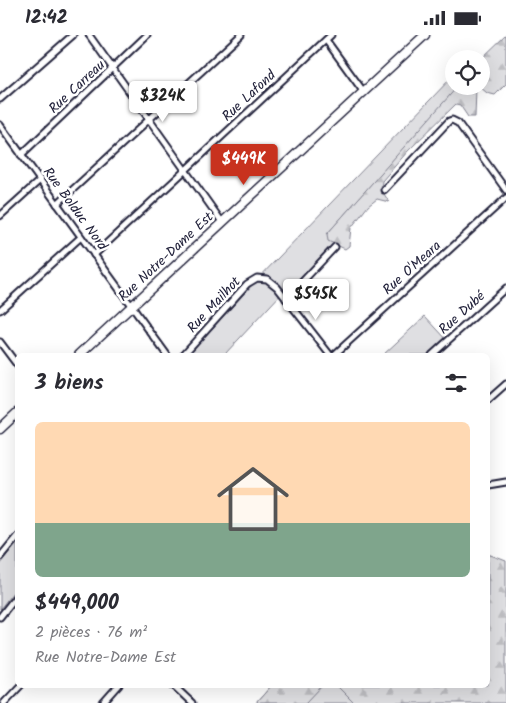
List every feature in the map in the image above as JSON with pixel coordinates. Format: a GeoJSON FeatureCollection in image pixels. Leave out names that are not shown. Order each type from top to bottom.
{"type":"FeatureCollection","features":[{"type":"Feature","properties":{"kind":"street"},"geometry":{"type":"LineString","coordinates":[[0,99],[73,35]]}},
{"type":"Feature","properties":{"kind":"street"},"geometry":{"type":"LineString","coordinates":[[89,35],[222,222]]}},
{"type":"Feature","properties":{"kind":"street","name":"Rue Carreau"},"geometry":{"type":"LineString","coordinates":[[21,155],[147,35]]}},
{"type":"Feature","properties":{"kind":"street"},"geometry":{"type":"LineString","coordinates":[[57,204],[241,35]]}},
{"type":"Feature","properties":{"kind":"street","name":"Rue Lafond"},"geometry":{"type":"LineString","coordinates":[[94,255],[331,35]]}},
{"type":"Feature","properties":{"kind":"street","name":"Rue Notre-Dame Est"},"geometry":{"type":"LineString","coordinates":[[81,353],[425,35]]}},
{"type":"Feature","properties":{"kind":"street"},"geometry":{"type":"LineString","coordinates":[[326,41],[363,91]]}},
{"type":"Feature","properties":{"kind":"street"},"geometry":{"type":"LineString","coordinates":[[384,190],[452,120],[458,123],[506,190]]}},
{"type":"Feature","properties":{"kind":"street","name":"Rue Bolduc Nord"},"geometry":{"type":"LineString","coordinates":[[0,125],[165,353]]}},
{"type":"Feature","properties":{"kind":"street"},"geometry":{"type":"LineString","coordinates":[[0,216],[40,181]]}},
{"type":"Feature","properties":{"kind":"street","name":"Rue O'Meara"},"geometry":{"type":"LineString","coordinates":[[336,353],[506,198]]}},
{"type":"Feature","properties":{"kind":"street"},"geometry":{"type":"LineString","coordinates":[[0,310],[81,237]]}},
{"type":"Feature","properties":{"kind":"street"},"geometry":{"type":"LineString","coordinates":[[286,299],[335,247]]}},
{"type":"Feature","properties":{"kind":"street","name":"Rue Mailhot"},"geometry":{"type":"LineString","coordinates":[[185,353],[247,284],[253,279],[258,278],[267,279],[286,299],[328,353]]}},
{"type":"Feature","properties":{"kind":"street","name":"Rue Dubé"},"geometry":{"type":"LineString","coordinates":[[434,353],[506,288]]}},
{"type":"Feature","properties":{"kind":"street"},"geometry":{"type":"LineString","coordinates":[[0,342],[15,362]]}},
{"type":"Feature","properties":{"kind":"street"},"geometry":{"type":"LineString","coordinates":[[490,398],[506,384]]}},
{"type":"Feature","properties":{"kind":"street"},"geometry":{"type":"LineString","coordinates":[[0,429],[15,415]]}},
{"type":"Feature","properties":{"kind":"street"},"geometry":{"type":"LineString","coordinates":[[490,485],[506,482]]}},
{"type":"Feature","properties":{"kind":"street"},"geometry":{"type":"LineString","coordinates":[[0,557],[15,539]]}},
{"type":"Feature","properties":{"kind":"street"},"geometry":{"type":"LineString","coordinates":[[0,617],[15,598]]}},
{"type":"Feature","properties":{"kind":"street"},"geometry":{"type":"LineString","coordinates":[[4,703],[18,688]]}},
{"type":"Feature","properties":{"kind":"street"},"geometry":{"type":"LineString","coordinates":[[103,703],[116,688]]}},
{"type":"Feature","properties":{"kind":"street"},"geometry":{"type":"LineString","coordinates":[[176,688],[192,703]]}},
{"type":"Feature","properties":{"kind":"green space"},"geometry":{"type":"Polygon","coordinates":[[[506,35],[506,84],[495,95],[490,94],[490,50],[506,35]]]}},
{"type":"Feature","properties":{"kind":"green space"},"geometry":{"type":"Polygon","coordinates":[[[445,84],[445,95],[451,95],[327,234],[335,243],[287,295],[283,292],[226,353],[190,353],[253,284],[445,84]]]}},
{"type":"Feature","properties":{"kind":"green space"},"geometry":{"type":"Polygon","coordinates":[[[450,95],[476,95],[475,117],[468,117],[460,105],[456,104],[408,151],[382,181],[381,189],[389,202],[377,199],[368,206],[351,228],[349,246],[345,249],[328,241],[327,234],[450,95]]]}},
{"type":"Feature","properties":{"kind":"green space"},"geometry":{"type":"Polygon","coordinates":[[[425,316],[448,341],[434,353],[385,353],[425,316]]]}},
{"type":"Feature","properties":{"kind":"green space"},"geometry":{"type":"Polygon","coordinates":[[[15,545],[15,590],[0,609],[0,564],[15,545]]]}},
{"type":"Feature","properties":{"kind":"green space"},"geometry":{"type":"Polygon","coordinates":[[[490,555],[506,561],[506,703],[354,703],[339,688],[490,688],[490,555]]]}},
{"type":"Feature","properties":{"kind":"green space"},"geometry":{"type":"Polygon","coordinates":[[[269,688],[278,688],[306,702],[320,688],[339,688],[354,703],[256,703],[269,688]]]}},
{"type":"Feature","properties":{"kind":"green space"},"geometry":{"type":"Polygon","coordinates":[[[269,688],[320,688],[306,703],[256,703],[269,688]]]}}]}
